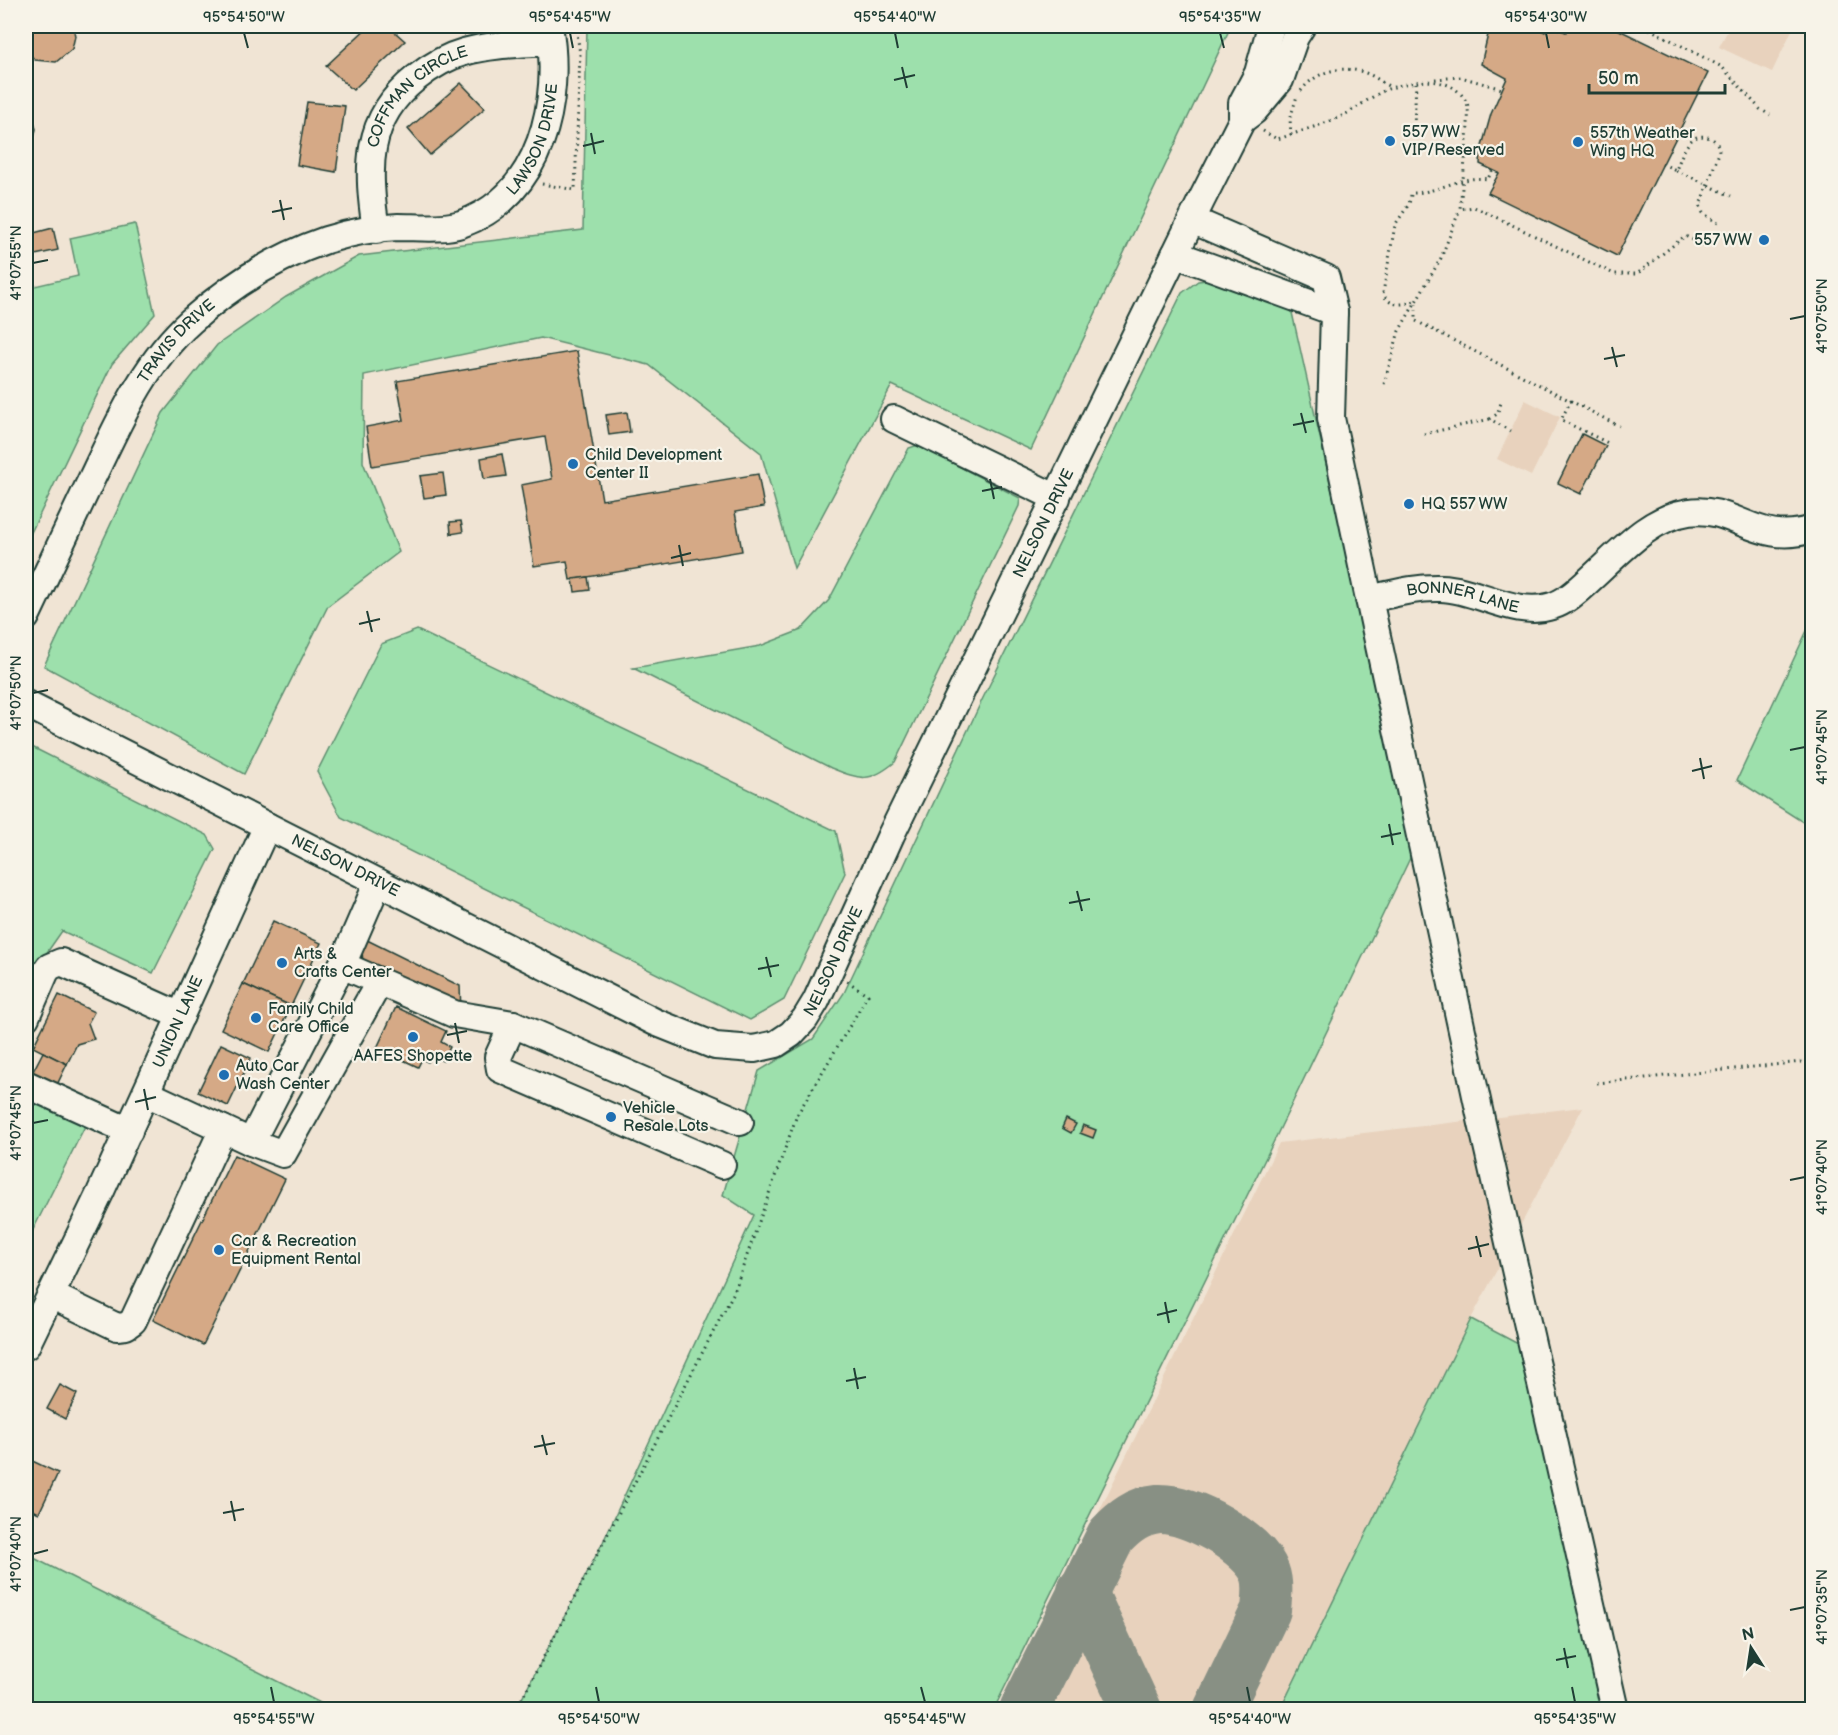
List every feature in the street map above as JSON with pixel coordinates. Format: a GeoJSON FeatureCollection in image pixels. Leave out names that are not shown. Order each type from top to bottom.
{"type":"FeatureCollection","features":[{"type":"Feature","properties":{"kind":"street","name":"NELSON DRIVE"},"geometry":{"type":"LineString","coordinates":[[26,704],[655,1022],[715,1046],[754,1049],[776,1044],[791,1034],[811,1010],[891,835],[1242,120],[1242,103],[1258,73],[1271,26]]}},
{"type":"Feature","properties":{"kind":"street","name":"NELSON DRIVE"},"geometry":{"type":"LineString","coordinates":[[1242,120],[1254,111],[1280,80],[1295,37],[1302,26]]}},
{"type":"Feature","properties":{"kind":"street","name":"LAWSON DRIVE"},"geometry":{"type":"LineString","coordinates":[[460,224],[483,212],[520,179],[544,136],[554,76],[550,34]]}},
{"type":"Feature","properties":{"kind":"street","name":"COFFMAN CIRCLE"},"geometry":{"type":"LineString","coordinates":[[376,230],[370,183],[371,152],[381,122],[398,94],[447,57],[550,34]]}},
{"type":"Feature","properties":{"kind":"street"},"geometry":{"type":"LineString","coordinates":[[1192,220],[1326,278],[1334,312],[1331,418],[1481,1119],[1615,1710]]}},
{"type":"Feature","properties":{"kind":"street","name":"TRAVIS DRIVE"},"geometry":{"type":"LineString","coordinates":[[26,617],[123,414],[152,365],[169,343],[213,303],[263,268],[328,240],[376,230],[460,224]]}},
{"type":"Feature","properties":{"kind":"street"},"geometry":{"type":"LineString","coordinates":[[1175,254],[1334,312]]}},
{"type":"Feature","properties":{"kind":"street"},"geometry":{"type":"LineString","coordinates":[[894,420],[1057,498]]}},
{"type":"Feature","properties":{"kind":"street","name":"BONNER LANE"},"geometry":{"type":"LineString","coordinates":[[1369,599],[1408,590],[1441,588],[1531,609],[1552,606],[1569,597],[1651,525],[1673,515],[1693,511],[1717,513],[1774,535],[1796,534],[1812,529]]}},
{"type":"Feature","properties":{"kind":"street","name":"UNION LANE"},"geometry":{"type":"LineString","coordinates":[[26,1346],[129,1131],[267,826]]}},
{"type":"Feature","properties":{"kind":"street"},"geometry":{"type":"LineString","coordinates":[[251,1142],[342,965],[378,882]]}},
{"type":"Feature","properties":{"kind":"street"},"geometry":{"type":"LineString","coordinates":[[26,1017],[45,973],[49,967],[61,962],[181,1016]]}},
{"type":"Feature","properties":{"kind":"street"},"geometry":{"type":"LineString","coordinates":[[342,965],[454,1014],[513,1024],[740,1122]]}},
{"type":"Feature","properties":{"kind":"street"},"geometry":{"type":"LineString","coordinates":[[146,1093],[251,1142],[280,1154],[286,1152],[380,981]]}},
{"type":"Feature","properties":{"kind":"street"},"geometry":{"type":"LineString","coordinates":[[513,1024],[498,1057],[500,1069],[722,1165]]}},
{"type":"Feature","properties":{"kind":"street"},"geometry":{"type":"LineString","coordinates":[[26,1084],[129,1131]]}},
{"type":"Feature","properties":{"kind":"street"},"geometry":{"type":"LineString","coordinates":[[51,1295],[117,1327],[126,1326],[133,1321],[223,1129]]}},
{"type":"Feature","properties":{"kind":"path"},"geometry":{"type":"LineString","coordinates":[[520,179],[575,190],[580,54],[576,26]]}},
{"type":"Feature","properties":{"kind":"path"},"geometry":{"type":"LineString","coordinates":[[1644,26],[1722,67],[1760,109],[1770,115]]}},
{"type":"Feature","properties":{"kind":"path"},"geometry":{"type":"LineString","coordinates":[[1291,135],[1290,119],[1296,96],[1303,87],[1320,75],[1331,71],[1351,69],[1368,74],[1393,88]]}},
{"type":"Feature","properties":{"kind":"path"},"geometry":{"type":"LineString","coordinates":[[1242,120],[1277,139],[1346,114],[1393,88],[1430,80],[1461,77],[1502,89]]}},
{"type":"Feature","properties":{"kind":"path"},"geometry":{"type":"LineString","coordinates":[[1384,384],[1398,331],[1418,302],[1451,237],[1460,209],[1470,118],[1467,104],[1456,91],[1443,82],[1430,80]]}},
{"type":"Feature","properties":{"kind":"path"},"geometry":{"type":"LineString","coordinates":[[1414,126],[1416,83]]}},
{"type":"Feature","properties":{"kind":"path"},"geometry":{"type":"LineString","coordinates":[[1676,170],[1692,139],[1700,136],[1713,139],[1719,146],[1719,153],[1700,205],[1702,213],[1718,223]]}},
{"type":"Feature","properties":{"kind":"path"},"geometry":{"type":"LineString","coordinates":[[1662,164],[1731,196]]}},
{"type":"Feature","properties":{"kind":"path"},"geometry":{"type":"LineString","coordinates":[[1418,302],[1393,304],[1385,300],[1383,293],[1395,225],[1413,194],[1429,192],[1462,180],[1488,178],[1492,170]]}},
{"type":"Feature","properties":{"kind":"path"},"geometry":{"type":"LineString","coordinates":[[1460,209],[1474,207],[1614,274],[1637,274],[1685,236],[1706,246]]}},
{"type":"Feature","properties":{"kind":"path"},"geometry":{"type":"LineString","coordinates":[[1418,302],[1416,321],[1619,426]]}},
{"type":"Feature","properties":{"kind":"path"},"geometry":{"type":"LineString","coordinates":[[1571,400],[1561,420],[1610,444]]}},
{"type":"Feature","properties":{"kind":"path"},"geometry":{"type":"LineString","coordinates":[[1424,434],[1490,419],[1497,414],[1501,403]]}},
{"type":"Feature","properties":{"kind":"path"},"geometry":{"type":"LineString","coordinates":[[1490,419],[1510,431]]}},
{"type":"Feature","properties":{"kind":"path"},"geometry":{"type":"LineString","coordinates":[[516,1710],[734,1292],[797,1114],[868,995],[830,970]]}},
{"type":"Feature","properties":{"kind":"path"},"geometry":{"type":"LineString","coordinates":[[1597,1083],[1812,1061]]}},
{"type":"Feature","properties":{"kind":"shaded area"},"geometry":{"type":"Polygon","coordinates":[[[1730,26],[1794,26],[1772,72],[1719,47],[1730,26]]]}},
{"type":"Feature","properties":{"kind":"shaded area"},"geometry":{"type":"Polygon","coordinates":[[[1525,400],[1560,417],[1531,476],[1497,459],[1525,400]]]}},
{"type":"Feature","properties":{"kind":"shaded area"},"geometry":{"type":"Polygon","coordinates":[[[1583,1107],[1471,1319],[1280,1709],[1002,1710],[1279,1143],[1583,1107]]]}},
{"type":"Feature","properties":{"kind":"green space"},"geometry":{"type":"Polygon","coordinates":[[[587,26],[1231,26],[1031,450],[892,385],[794,568],[761,453],[649,365],[541,338],[364,375],[363,462],[399,552],[328,606],[244,774],[44,666],[163,413],[217,345],[286,297],[359,256],[583,230],[587,26]]]}},
{"type":"Feature","properties":{"kind":"green space"},"geometry":{"type":"Polygon","coordinates":[[[135,224],[155,314],[112,364],[26,543],[26,288],[78,276],[70,238],[135,224]]]}},
{"type":"Feature","properties":{"kind":"green space"},"geometry":{"type":"Polygon","coordinates":[[[1216,279],[1291,308],[1413,852],[1273,1143],[994,1709],[516,1710],[603,1542],[754,1215],[723,1195],[759,1071],[813,1039],[844,993],[982,700],[1182,293],[1198,281],[1216,279]]]}},
{"type":"Feature","properties":{"kind":"green space"},"geometry":{"type":"Polygon","coordinates":[[[918,445],[1020,498],[1019,506],[895,762],[872,776],[858,777],[841,772],[633,668],[760,646],[801,630],[829,600],[909,448],[918,445]]]}},
{"type":"Feature","properties":{"kind":"green space"},"geometry":{"type":"Polygon","coordinates":[[[1812,620],[1812,828],[1737,780],[1812,620]]]}},
{"type":"Feature","properties":{"kind":"green space"},"geometry":{"type":"Polygon","coordinates":[[[417,630],[836,831],[845,873],[784,1000],[750,1020],[341,817],[317,772],[381,644],[417,630]]]}},
{"type":"Feature","properties":{"kind":"green space"},"geometry":{"type":"Polygon","coordinates":[[[26,744],[207,835],[215,849],[153,973],[62,931],[34,971],[26,988],[26,744]]]}},
{"type":"Feature","properties":{"kind":"green space"},"geometry":{"type":"Polygon","coordinates":[[[26,1094],[85,1126],[26,1244],[26,1094]]]}},
{"type":"Feature","properties":{"kind":"green space"},"geometry":{"type":"Polygon","coordinates":[[[1471,1319],[1522,1346],[1602,1709],[1280,1710],[1471,1319]]]}},
{"type":"Feature","properties":{"kind":"green space"},"geometry":{"type":"Polygon","coordinates":[[[26,1554],[332,1709],[26,1709],[26,1554]]]}},
{"type":"Feature","properties":{"kind":"building"},"geometry":{"type":"Polygon","coordinates":[[[26,26],[73,26],[75,36],[72,49],[56,62],[35,60],[26,50],[26,26]]]}},
{"type":"Feature","properties":{"kind":"building"},"geometry":{"type":"Polygon","coordinates":[[[369,26],[388,26],[405,41],[353,90],[326,66],[369,26]]]}},
{"type":"Feature","properties":{"kind":"building","name":"557th Weather Wing HQ"},"geometry":{"type":"Polygon","coordinates":[[[1490,26],[1532,26],[1545,32],[1549,26],[1566,32],[1569,26],[1611,26],[1708,73],[1617,256],[1488,193],[1499,173],[1480,164],[1481,150],[1491,114],[1507,78],[1481,64],[1490,26]]]}},
{"type":"Feature","properties":{"kind":"building"},"geometry":{"type":"Polygon","coordinates":[[[461,83],[485,108],[430,155],[408,129],[461,83]]]}},
{"type":"Feature","properties":{"kind":"building"},"geometry":{"type":"Polygon","coordinates":[[[307,102],[345,106],[336,172],[297,165],[307,102]]]}},
{"type":"Feature","properties":{"kind":"building"},"geometry":{"type":"Polygon","coordinates":[[[26,108],[32,116],[36,129],[33,142],[26,150],[26,108]]]}},
{"type":"Feature","properties":{"kind":"building"},"geometry":{"type":"Polygon","coordinates":[[[53,228],[58,250],[26,257],[26,235],[53,228]]]}},
{"type":"Feature","properties":{"kind":"building","name":"Child Development Center II"},"geometry":{"type":"Polygon","coordinates":[[[577,351],[602,500],[758,474],[764,507],[735,512],[742,551],[570,580],[567,561],[534,566],[521,485],[552,479],[545,437],[372,466],[366,427],[404,420],[397,381],[577,351]]]}},
{"type":"Feature","properties":{"kind":"building"},"geometry":{"type":"Polygon","coordinates":[[[627,412],[630,432],[609,435],[606,415],[627,412]]]}},
{"type":"Feature","properties":{"kind":"building"},"geometry":{"type":"Polygon","coordinates":[[[1582,434],[1606,446],[1581,494],[1558,483],[1582,434]]]}},
{"type":"Feature","properties":{"kind":"building"},"geometry":{"type":"Polygon","coordinates":[[[502,454],[506,476],[484,479],[481,458],[502,454]]]}},
{"type":"Feature","properties":{"kind":"building"},"geometry":{"type":"Polygon","coordinates":[[[443,473],[446,495],[424,498],[420,476],[443,473]]]}},
{"type":"Feature","properties":{"kind":"building"},"geometry":{"type":"Polygon","coordinates":[[[461,521],[463,532],[451,534],[450,522],[461,521]]]}},
{"type":"Feature","properties":{"kind":"building"},"geometry":{"type":"Polygon","coordinates":[[[588,577],[590,590],[575,592],[573,579],[588,577]]]}},
{"type":"Feature","properties":{"kind":"building","name":"Arts & Crafts Center"},"geometry":{"type":"Polygon","coordinates":[[[273,921],[321,943],[291,1006],[243,984],[273,921]]]}},
{"type":"Feature","properties":{"kind":"building"},"geometry":{"type":"Polygon","coordinates":[[[361,937],[460,986],[461,1011],[363,964],[361,937]]]}},
{"type":"Feature","properties":{"kind":"building","name":"Family Child Care Office"},"geometry":{"type":"Polygon","coordinates":[[[243,984],[291,1006],[269,1052],[221,1029],[243,984]]]}},
{"type":"Feature","properties":{"kind":"building"},"geometry":{"type":"Polygon","coordinates":[[[59,995],[94,1012],[88,1023],[94,1039],[77,1044],[67,1064],[33,1047],[59,995]]]}},
{"type":"Feature","properties":{"kind":"building","name":"AAFES Shopette"},"geometry":{"type":"Polygon","coordinates":[[[396,1007],[446,1031],[441,1042],[450,1047],[443,1061],[432,1056],[428,1062],[422,1059],[418,1067],[377,1048],[396,1007]]]}},
{"type":"Feature","properties":{"kind":"building","name":"Auto Car Wash Center"},"geometry":{"type":"Polygon","coordinates":[[[221,1044],[251,1058],[228,1106],[198,1092],[221,1044]]]}},
{"type":"Feature","properties":{"kind":"building"},"geometry":{"type":"Polygon","coordinates":[[[43,1052],[67,1064],[53,1093],[28,1081],[43,1052]]]}},
{"type":"Feature","properties":{"kind":"building"},"geometry":{"type":"Polygon","coordinates":[[[1066,1119],[1076,1124],[1071,1133],[1062,1128],[1066,1119]]]}},
{"type":"Feature","properties":{"kind":"building"},"geometry":{"type":"Polygon","coordinates":[[[1083,1125],[1096,1130],[1093,1138],[1080,1133],[1083,1125]]]}},
{"type":"Feature","properties":{"kind":"building","name":"Car & Recreation Equipment Rental"},"geometry":{"type":"Polygon","coordinates":[[[234,1155],[285,1179],[203,1345],[153,1320],[234,1155]]]}},
{"type":"Feature","properties":{"kind":"building"},"geometry":{"type":"Polygon","coordinates":[[[60,1385],[77,1394],[65,1419],[47,1409],[60,1385]]]}},
{"type":"Feature","properties":{"kind":"building"},"geometry":{"type":"Polygon","coordinates":[[[26,1458],[58,1473],[39,1513],[26,1507],[26,1458]]]}},
{"type":"Feature","properties":{"kind":"taxiway"},"geometry":{"type":"LineString","coordinates":[[1024,1710],[1111,1536],[1132,1518],[1158,1509],[1186,1514],[1219,1529],[1248,1550],[1265,1573],[1266,1610],[1218,1710]]}},
{"type":"Feature","properties":{"kind":"taxiway"},"geometry":{"type":"LineString","coordinates":[[1082,1591],[1137,1710]]}},
{"type":"Feature","properties":{"kind":"place","name":"557 WW VIP/Reserved"},"geometry":{"type":"Point","coordinates":[1390,141]}},
{"type":"Feature","properties":{"kind":"place","name":"557th Weather Wing HQ"},"geometry":{"type":"Point","coordinates":[1578,142]}},
{"type":"Feature","properties":{"kind":"place","name":"557 WW"},"geometry":{"type":"Point","coordinates":[1764,240]}},
{"type":"Feature","properties":{"kind":"place","name":"Child Development Center II"},"geometry":{"type":"Point","coordinates":[573,464]}},
{"type":"Feature","properties":{"kind":"place","name":"HQ 557 WW"},"geometry":{"type":"Point","coordinates":[1409,504]}},
{"type":"Feature","properties":{"kind":"place","name":"Arts & Crafts Center"},"geometry":{"type":"Point","coordinates":[282,963]}},
{"type":"Feature","properties":{"kind":"place","name":"Family Child Care Office"},"geometry":{"type":"Point","coordinates":[256,1018]}},
{"type":"Feature","properties":{"kind":"place","name":"AAFES Shopette"},"geometry":{"type":"Point","coordinates":[413,1037]}},
{"type":"Feature","properties":{"kind":"place","name":"Auto Car Wash Center"},"geometry":{"type":"Point","coordinates":[224,1075]}},
{"type":"Feature","properties":{"kind":"place","name":"Vehicle Resale Lots"},"geometry":{"type":"Point","coordinates":[611,1117]}},
{"type":"Feature","properties":{"kind":"place","name":"Car & Recreation Equipment Rental"},"geometry":{"type":"Point","coordinates":[219,1250]}}]}
